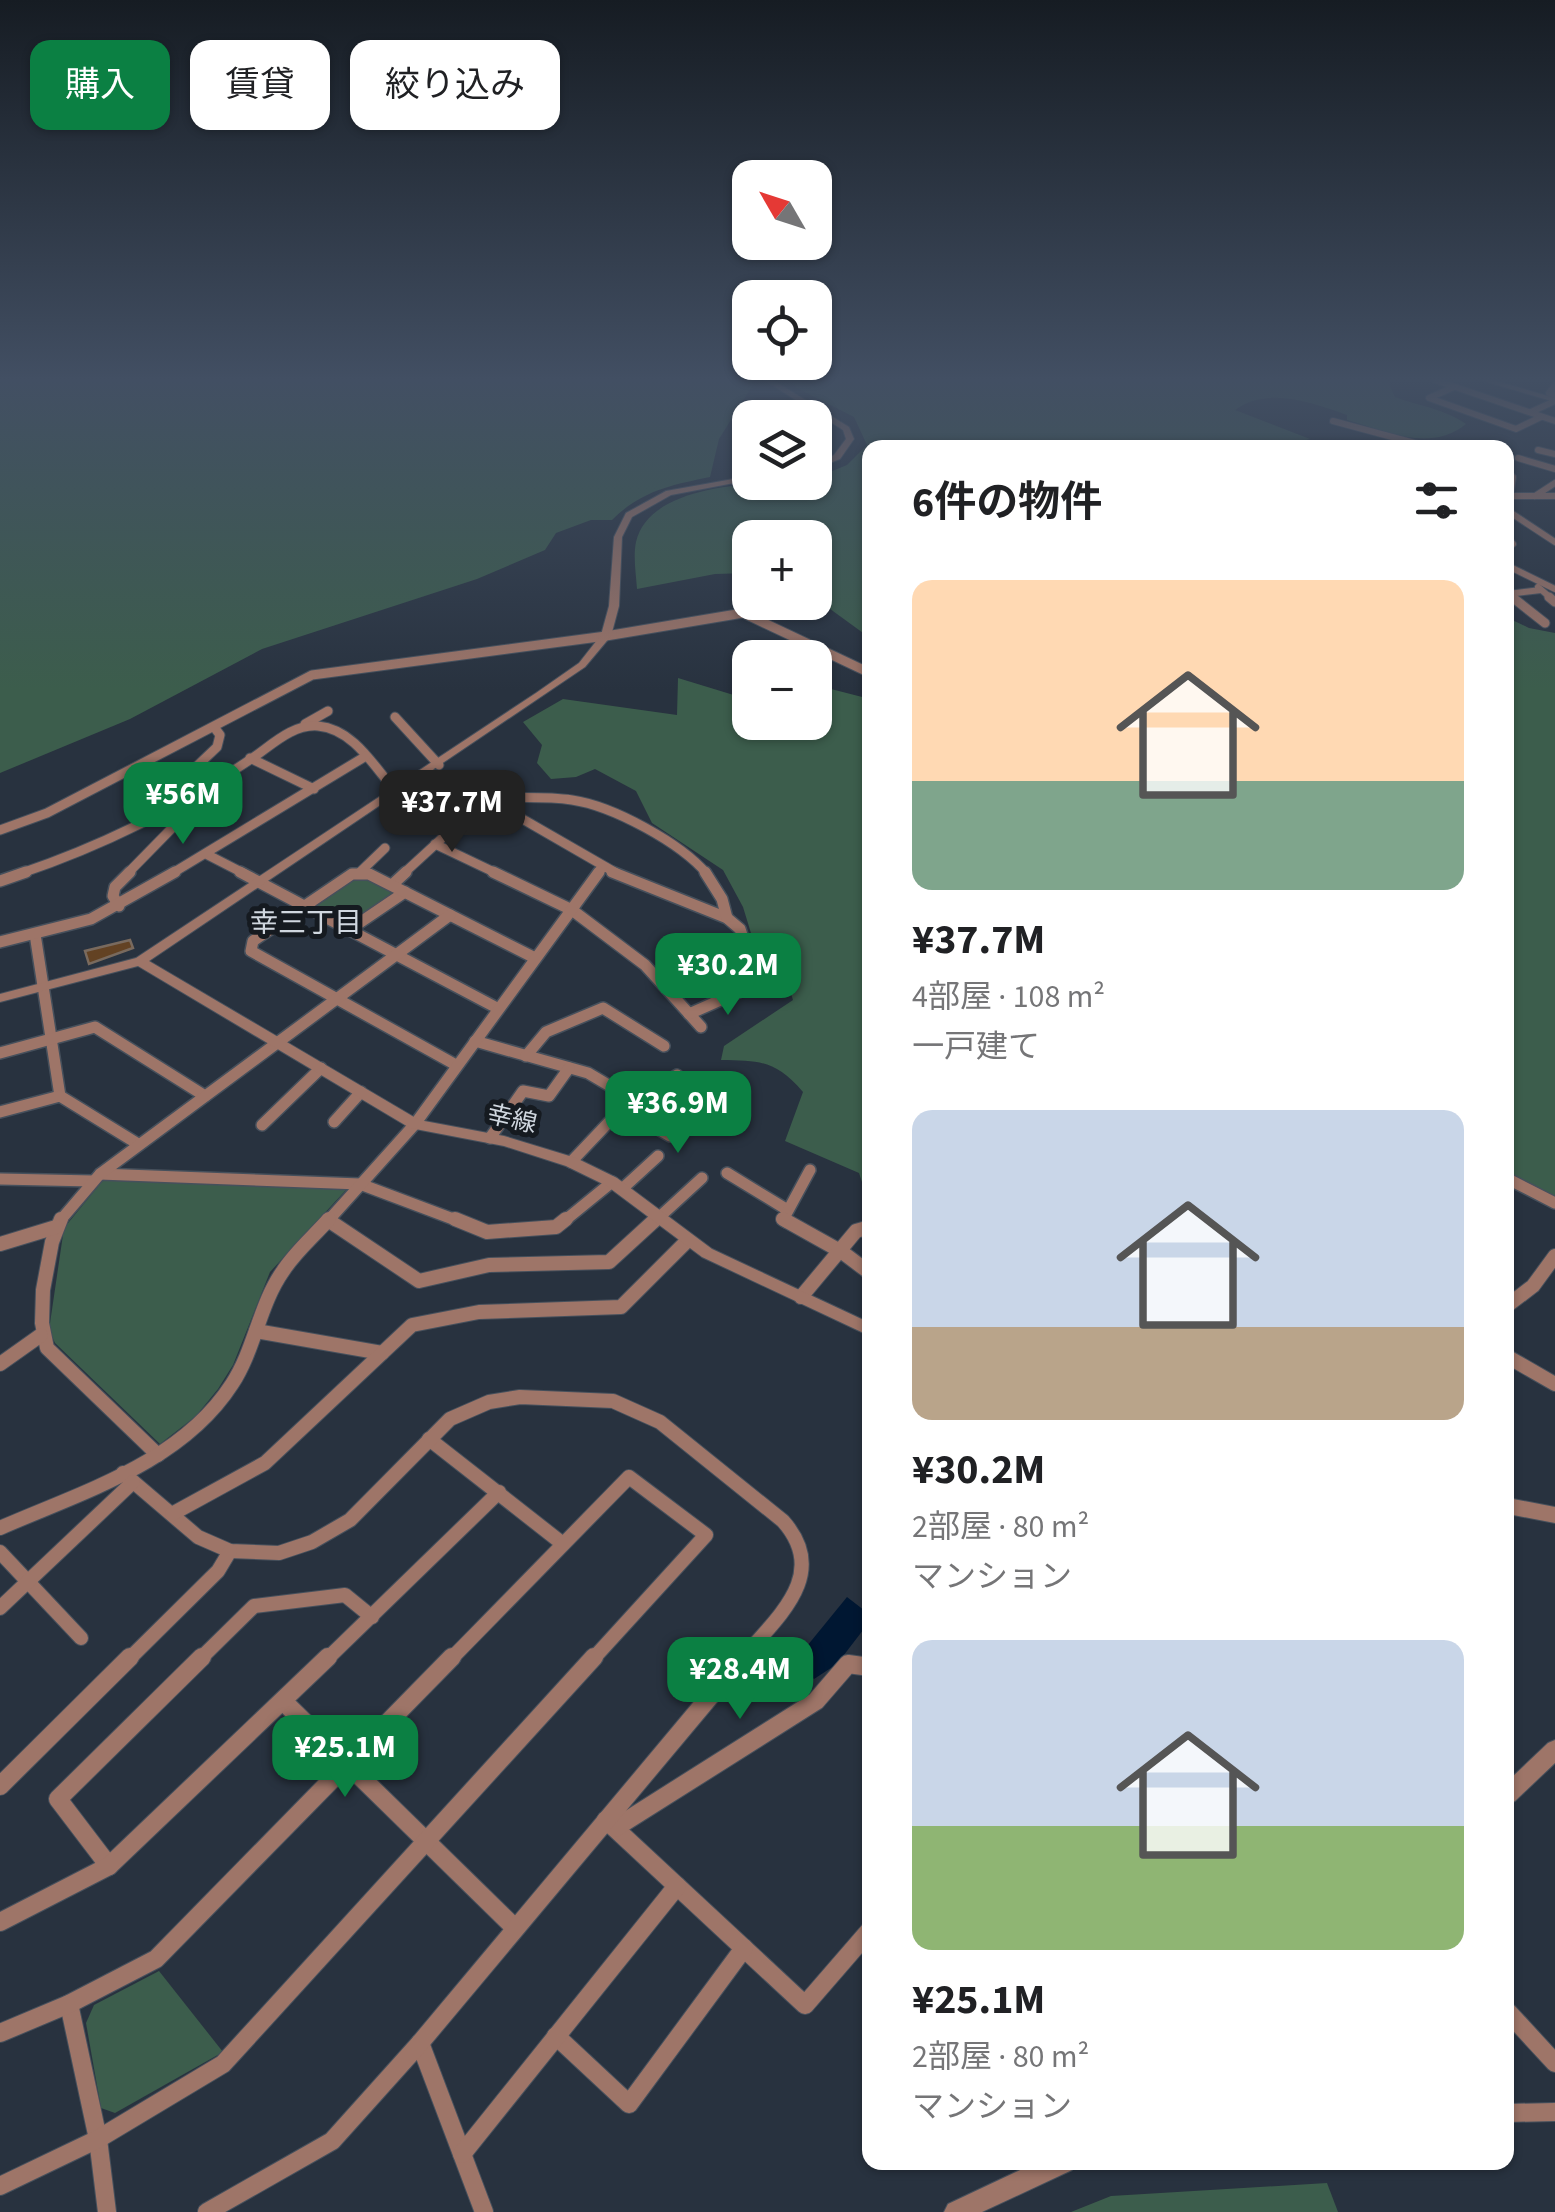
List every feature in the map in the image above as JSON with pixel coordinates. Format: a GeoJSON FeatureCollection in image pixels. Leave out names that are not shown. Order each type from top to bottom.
{"type":"FeatureCollection","features":[{"type":"Feature","properties":{"kind":"street"},"geometry":{"type":"LineString","coordinates":[[0,998],[140,961],[566,678],[594,654],[606,636],[614,606],[618,538],[630,514],[669,493],[722,483]]}},
{"type":"Feature","properties":{"kind":"street"},"geometry":{"type":"LineString","coordinates":[[1536,496],[1553,483]]}},
{"type":"Feature","properties":{"kind":"street"},"geometry":{"type":"LineString","coordinates":[[1514,494],[1555,496]]}},
{"type":"Feature","properties":{"kind":"street"},"geometry":{"type":"LineString","coordinates":[[1514,514],[1553,537]]}},
{"type":"Feature","properties":{"kind":"street"},"geometry":{"type":"LineString","coordinates":[[1514,569],[1555,588]]}},
{"type":"Feature","properties":{"kind":"street"},"geometry":{"type":"LineString","coordinates":[[1524,574],[1555,602]]}},
{"type":"Feature","properties":{"kind":"street"},"geometry":{"type":"LineString","coordinates":[[1514,593],[1541,590]]}},
{"type":"Feature","properties":{"kind":"street"},"geometry":{"type":"LineString","coordinates":[[1514,598],[1546,622]]}},
{"type":"Feature","properties":{"kind":"street"},"geometry":{"type":"LineString","coordinates":[[0,830],[48,812],[312,676],[743,614],[862,669]]}},
{"type":"Feature","properties":{"kind":"street"},"geometry":{"type":"LineString","coordinates":[[0,881],[82,853],[176,805],[328,711]]}},
{"type":"Feature","properties":{"kind":"street"},"geometry":{"type":"LineString","coordinates":[[395,717],[434,769],[602,868],[727,918],[740,930],[746,947],[662,983]]}},
{"type":"Feature","properties":{"kind":"street"},"geometry":{"type":"LineString","coordinates":[[119,906],[113,896],[115,888],[177,823],[180,814],[175,787],[218,747],[220,735],[214,728]]}},
{"type":"Feature","properties":{"kind":"street"},"geometry":{"type":"LineString","coordinates":[[296,728],[346,733],[398,793]]}},
{"type":"Feature","properties":{"kind":"street"},"geometry":{"type":"LineString","coordinates":[[0,942],[91,919],[119,906],[366,756]]}},
{"type":"Feature","properties":{"kind":"street"},"geometry":{"type":"LineString","coordinates":[[250,758],[314,789]]}},
{"type":"Feature","properties":{"kind":"street"},"geometry":{"type":"LineString","coordinates":[[392,885],[486,798],[585,802],[680,848],[708,874],[726,906],[727,918]]}},
{"type":"Feature","properties":{"kind":"street"},"geometry":{"type":"LineString","coordinates":[[435,844],[572,910],[645,965],[701,1027]]}},
{"type":"Feature","properties":{"kind":"street"},"geometry":{"type":"LineString","coordinates":[[385,848],[358,874],[253,941],[251,951],[456,1065]]}},
{"type":"Feature","properties":{"kind":"street"},"geometry":{"type":"LineString","coordinates":[[208,855],[498,1008]]}},
{"type":"Feature","properties":{"kind":"street"},"geometry":{"type":"LineString","coordinates":[[0,1608],[128,1477],[204,1420],[233,1383],[283,1270],[416,1124],[602,868]]}},
{"type":"Feature","properties":{"kind":"street"},"geometry":{"type":"LineString","coordinates":[[358,874],[369,874],[535,958]]}},
{"type":"Feature","properties":{"kind":"street"},"geometry":{"type":"LineString","coordinates":[[349,930],[405,892]]}},
{"type":"Feature","properties":{"kind":"street"},"geometry":{"type":"LineString","coordinates":[[158,1454],[47,1348],[41,1335],[56,1228],[96,1178],[138,1144],[450,915]]}},
{"type":"Feature","properties":{"kind":"street"},"geometry":{"type":"LineString","coordinates":[[35,934],[60,1096]]}},
{"type":"Feature","properties":{"kind":"street","name":"幸線"},"geometry":{"type":"LineString","coordinates":[[140,961],[416,1124],[490,1138],[572,1162],[617,1185],[688,1241],[862,1326]]}},
{"type":"Feature","properties":{"kind":"street"},"geometry":{"type":"LineString","coordinates":[[689,1014],[752,986]]}},
{"type":"Feature","properties":{"kind":"street"},"geometry":{"type":"LineString","coordinates":[[526,1056],[546,1032],[603,1008],[664,1046]]}},
{"type":"Feature","properties":{"kind":"street"},"geometry":{"type":"LineString","coordinates":[[0,1053],[95,1027],[205,1096]]}},
{"type":"Feature","properties":{"kind":"street"},"geometry":{"type":"LineString","coordinates":[[475,1041],[588,1074],[670,1136],[726,1100]]}},
{"type":"Feature","properties":{"kind":"street"},"geometry":{"type":"LineString","coordinates":[[262,1124],[320,1068]]}},
{"type":"Feature","properties":{"kind":"street"},"geometry":{"type":"LineString","coordinates":[[490,1138],[523,1090],[549,1096],[570,1068]]}},
{"type":"Feature","properties":{"kind":"street"},"geometry":{"type":"LineString","coordinates":[[572,1162],[631,1106],[676,1075]]}},
{"type":"Feature","properties":{"kind":"street"},"geometry":{"type":"LineString","coordinates":[[334,1122],[361,1092]]}},
{"type":"Feature","properties":{"kind":"street"},"geometry":{"type":"LineString","coordinates":[[0,1112],[60,1096],[138,1144]]}},
{"type":"Feature","properties":{"kind":"street"},"geometry":{"type":"LineString","coordinates":[[0,1179],[360,1184],[487,1232],[556,1227],[658,1156]]}},
{"type":"Feature","properties":{"kind":"street"},"geometry":{"type":"LineString","coordinates":[[810,1170],[783,1220],[862,1267]]}},
{"type":"Feature","properties":{"kind":"street"},"geometry":{"type":"LineString","coordinates":[[727,1173],[786,1209]]}},
{"type":"Feature","properties":{"kind":"street"},"geometry":{"type":"LineString","coordinates":[[328,1220],[419,1281],[489,1265],[609,1262],[660,1220],[702,1178]]}},
{"type":"Feature","properties":{"kind":"street"},"geometry":{"type":"LineString","coordinates":[[1514,1182],[1555,1202]]}},
{"type":"Feature","properties":{"kind":"street"},"geometry":{"type":"LineString","coordinates":[[0,1244],[56,1228]]}},
{"type":"Feature","properties":{"kind":"street"},"geometry":{"type":"LineString","coordinates":[[800,1297],[862,1229]]}},
{"type":"Feature","properties":{"kind":"street"},"geometry":{"type":"LineString","coordinates":[[172,1514],[265,1464],[412,1325],[479,1312],[621,1307],[688,1241]]}},
{"type":"Feature","properties":{"kind":"street"},"geometry":{"type":"LineString","coordinates":[[1514,1301],[1532,1286],[1555,1256]]}},
{"type":"Feature","properties":{"kind":"street"},"geometry":{"type":"LineString","coordinates":[[256,1331],[382,1353]]}},
{"type":"Feature","properties":{"kind":"street"},"geometry":{"type":"LineString","coordinates":[[0,1364],[41,1335]]}},
{"type":"Feature","properties":{"kind":"street"},"geometry":{"type":"LineString","coordinates":[[1514,1360],[1555,1384]]}},
{"type":"Feature","properties":{"kind":"street"},"geometry":{"type":"LineString","coordinates":[[128,1477],[198,1537],[230,1551],[279,1553],[312,1542],[350,1520],[450,1419],[489,1402],[520,1397],[612,1401],[660,1422],[797,1536],[806,1572],[790,1601],[611,1824],[515,1928],[332,2141],[207,2212]]}},
{"type":"Feature","properties":{"kind":"street"},"geometry":{"type":"LineString","coordinates":[[429,1438],[563,1544]]}},
{"type":"Feature","properties":{"kind":"street"},"geometry":{"type":"LineString","coordinates":[[0,1528],[128,1477]]}},
{"type":"Feature","properties":{"kind":"street"},"geometry":{"type":"LineString","coordinates":[[0,2034],[156,1960],[629,1477],[706,1536],[223,2064],[98,2139],[0,2186]]}},
{"type":"Feature","properties":{"kind":"street"},"geometry":{"type":"LineString","coordinates":[[0,1922],[109,1866],[285,1702],[499,1492]]}},
{"type":"Feature","properties":{"kind":"street"},"geometry":{"type":"LineString","coordinates":[[1514,1507],[1555,1514]]}},
{"type":"Feature","properties":{"kind":"street"},"geometry":{"type":"LineString","coordinates":[[0,1786],[218,1571],[230,1551]]}},
{"type":"Feature","properties":{"kind":"street"},"geometry":{"type":"LineString","coordinates":[[0,1552],[81,1638]]}},
{"type":"Feature","properties":{"kind":"street"},"geometry":{"type":"LineString","coordinates":[[109,1866],[58,1799],[254,1606],[346,1594],[372,1616]]}},
{"type":"Feature","properties":{"kind":"street"},"geometry":{"type":"LineString","coordinates":[[611,1824],[816,1701],[848,1664],[862,1666]]}},
{"type":"Feature","properties":{"kind":"street"},"geometry":{"type":"LineString","coordinates":[[285,1702],[515,1928]]}},
{"type":"Feature","properties":{"kind":"street"},"geometry":{"type":"LineString","coordinates":[[1514,1788],[1555,1750]]}},
{"type":"Feature","properties":{"kind":"street"},"geometry":{"type":"LineString","coordinates":[[611,1824],[805,2005],[862,1939]]}},
{"type":"Feature","properties":{"kind":"street"},"geometry":{"type":"LineString","coordinates":[[462,2154],[678,1886]]}},
{"type":"Feature","properties":{"kind":"street"},"geometry":{"type":"LineString","coordinates":[[556,2036],[629,2104],[744,1948]]}},
{"type":"Feature","properties":{"kind":"street"},"geometry":{"type":"LineString","coordinates":[[70,2004],[98,2139],[107,2212]]}},
{"type":"Feature","properties":{"kind":"street"},"geometry":{"type":"LineString","coordinates":[[1514,2019],[1555,2063]]}},
{"type":"Feature","properties":{"kind":"street"},"geometry":{"type":"LineString","coordinates":[[420,2043],[484,2212]]}},
{"type":"Feature","properties":{"kind":"street"},"geometry":{"type":"LineString","coordinates":[[1514,2113],[1555,2112]]}},
{"type":"Feature","properties":{"kind":"street"},"geometry":{"type":"LineString","coordinates":[[956,2212],[1047,2170]]}},
{"type":"Feature","properties":{"kind":"green space"},"geometry":{"type":"Polygon","coordinates":[[[0,483],[682,483],[645,496],[612,520],[591,520],[556,533],[545,550],[477,579],[262,649],[130,719],[0,773],[0,483]]]}},
{"type":"Feature","properties":{"kind":"green space"},"geometry":{"type":"Polygon","coordinates":[[[832,483],[862,483],[862,632],[832,610],[832,520],[732,520],[732,574],[637,589],[636,542],[646,522],[663,507],[712,489],[732,486],[732,500],[832,500],[832,483]]]}},
{"type":"Feature","properties":{"kind":"green space"},"geometry":{"type":"Polygon","coordinates":[[[1514,621],[1555,633],[1555,1197],[1514,1178],[1514,621]]]}},
{"type":"Feature","properties":{"kind":"green space"},"geometry":{"type":"Polygon","coordinates":[[[678,678],[732,694],[732,740],[832,740],[832,689],[862,697],[862,1182],[859,1173],[785,1141],[803,1092],[793,1081],[766,1064],[721,1060],[724,1046],[793,1000],[787,981],[758,956],[743,907],[723,870],[652,823],[636,791],[595,769],[576,777],[551,779],[537,763],[542,745],[523,722],[563,699],[677,715],[678,678]]]}},
{"type":"Feature","properties":{"kind":"green space"},"geometry":{"type":"Polygon","coordinates":[[[365,877],[397,894],[350,924],[315,907],[355,878],[365,877]]]}},
{"type":"Feature","properties":{"kind":"green space"},"geometry":{"type":"Polygon","coordinates":[[[104,1179],[346,1190],[270,1272],[233,1365],[218,1389],[196,1416],[160,1444],[55,1343],[49,1330],[64,1228],[104,1179]]]}},
{"type":"Feature","properties":{"kind":"green space"},"geometry":{"type":"Polygon","coordinates":[[[159,1971],[223,2052],[115,2113],[101,2108],[86,2023],[94,2005],[159,1971]]]}},
{"type":"Feature","properties":{"kind":"green space"},"geometry":{"type":"Polygon","coordinates":[[[1327,2183],[1338,2212],[1071,2212],[1111,2196],[1327,2183]]]}},
{"type":"Feature","properties":{"kind":"water"},"geometry":{"type":"Polygon","coordinates":[[[847,1597],[862,1609],[862,1631],[837,1664],[814,1679],[794,1662],[847,1597]]]}},
{"type":"Feature","properties":{"kind":"building"},"geometry":{"type":"Polygon","coordinates":[[[130,940],[133,948],[89,964],[85,951],[130,940]]]}},
{"type":"Feature","properties":{"kind":"district","name":"幸三丁目"},"geometry":{"type":"Point","coordinates":[306,923]}}]}
